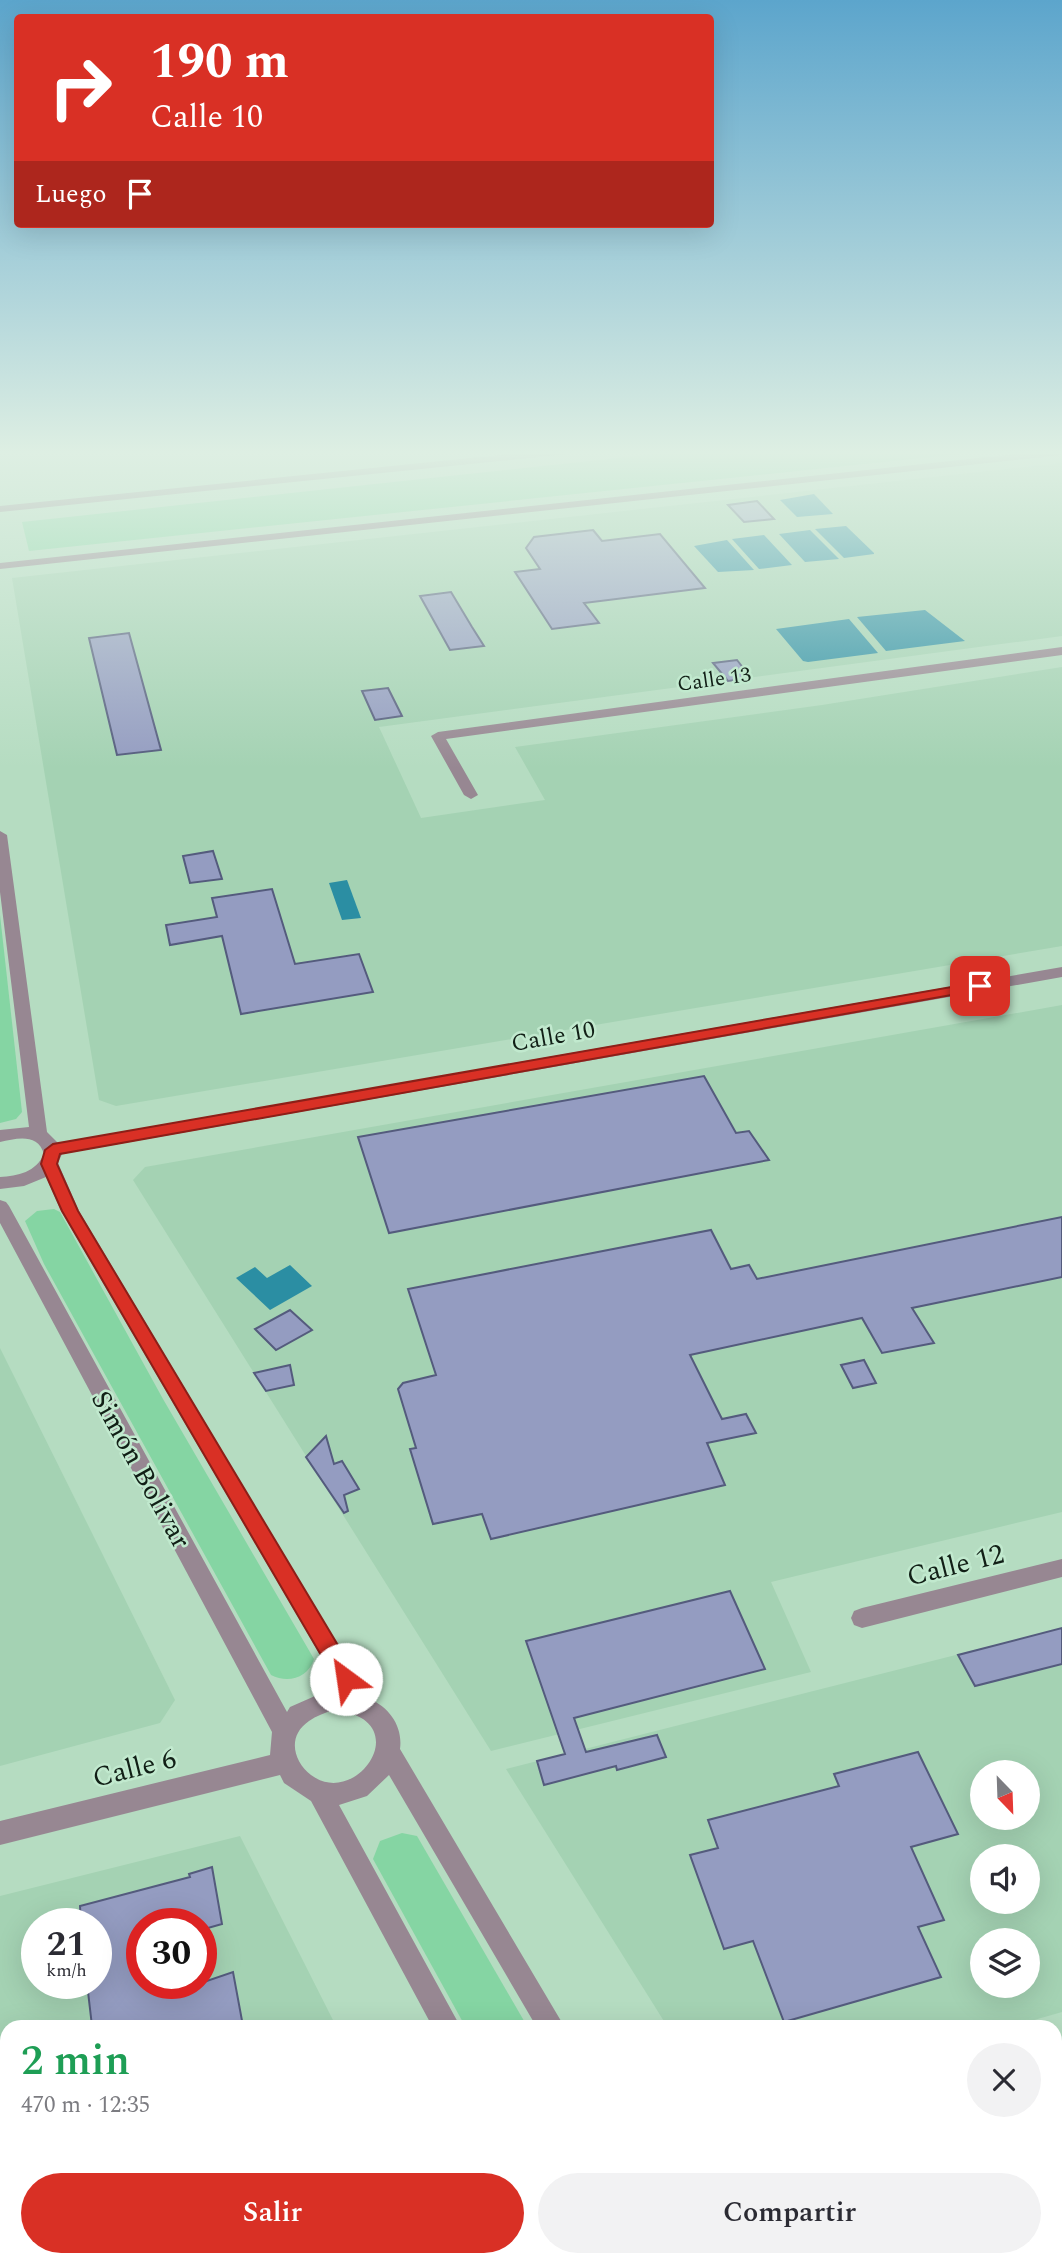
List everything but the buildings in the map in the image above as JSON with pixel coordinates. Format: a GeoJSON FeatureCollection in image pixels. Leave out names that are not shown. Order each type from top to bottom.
{"type":"FeatureCollection","features":[{"type":"Feature","properties":{"kind":"street"},"geometry":{"type":"LineString","coordinates":[[0,566],[86,557]]}},
{"type":"Feature","properties":{"kind":"street","name":"Calle 13"},"geometry":{"type":"LineString","coordinates":[[471,795],[438,736],[1062,651]]}},
{"type":"Feature","properties":{"kind":"street"},"geometry":{"type":"LineString","coordinates":[[0,835],[39,1135]]}},
{"type":"Feature","properties":{"kind":"street","name":"Calle 10"},"geometry":{"type":"LineString","coordinates":[[0,1183],[30,1178],[51,1157],[1062,972]]}},
{"type":"Feature","properties":{"kind":"street"},"geometry":{"type":"LineString","coordinates":[[0,1136],[14,1133],[39,1135],[48,1141],[70,1211],[360,1702],[379,1716],[388,1738],[388,1750],[375,1775],[363,1784],[334,1794],[319,1792],[297,1782],[284,1763],[281,1753],[285,1732],[299,1715],[317,1703],[346,1699],[360,1702]]}},
{"type":"Feature","properties":{"kind":"street","name":"Simón Bolivar"},"geometry":{"type":"LineString","coordinates":[[0,1206],[285,1732]]}},
{"type":"Feature","properties":{"kind":"street","name":"Calle 12"},"geometry":{"type":"LineString","coordinates":[[862,1618],[1062,1568]]}},
{"type":"Feature","properties":{"kind":"street"},"geometry":{"type":"LineString","coordinates":[[388,1750],[547,2020]]}},
{"type":"Feature","properties":{"kind":"street","name":"Calle 6"},"geometry":{"type":"LineString","coordinates":[[0,1833],[284,1763]]}},
{"type":"Feature","properties":{"kind":"street"},"geometry":{"type":"LineString","coordinates":[[319,1792],[444,2020]]}},
{"type":"Feature","properties":{"kind":"shaded area"},"geometry":{"type":"Polygon","coordinates":[[[206,557],[1062,557],[1062,636],[379,727],[421,818],[545,800],[515,747],[822,705],[1062,667],[1062,946],[116,1106],[99,1100],[12,578],[206,557]]]}},
{"type":"Feature","properties":{"kind":"shaded area"},"geometry":{"type":"Polygon","coordinates":[[[0,915],[22,1112],[16,1119],[0,1123],[0,915]]]}},
{"type":"Feature","properties":{"kind":"shaded area"},"geometry":{"type":"Polygon","coordinates":[[[1062,1005],[1062,1512],[771,1582],[811,1672],[491,1751],[133,1180],[145,1167],[1062,1005]]]}},
{"type":"Feature","properties":{"kind":"shaded area"},"geometry":{"type":"Polygon","coordinates":[[[54,1209],[60,1212],[163,1399],[314,1659],[307,1671],[297,1678],[284,1679],[271,1675],[44,1264],[25,1221],[37,1211],[54,1209]]]}},
{"type":"Feature","properties":{"kind":"shaded area"},"geometry":{"type":"Polygon","coordinates":[[[0,1348],[175,1700],[160,1723],[0,1766],[0,1348]]]}},
{"type":"Feature","properties":{"kind":"shaded area"},"geometry":{"type":"Polygon","coordinates":[[[1062,1628],[1062,2012],[1034,2020],[663,2020],[506,1769],[1062,1628]]]}},
{"type":"Feature","properties":{"kind":"shaded area"},"geometry":{"type":"Polygon","coordinates":[[[402,1833],[417,1836],[524,2020],[462,2020],[373,1859],[380,1841],[402,1833]]]}},
{"type":"Feature","properties":{"kind":"shaded area"},"geometry":{"type":"Polygon","coordinates":[[[240,1836],[333,2020],[0,2020],[0,1896],[240,1836]]]}},
{"type":"Feature","properties":{"kind":"water"},"geometry":{"type":"Polygon","coordinates":[[[704,557],[742,557],[754,570],[718,572],[704,557]]]}},
{"type":"Feature","properties":{"kind":"water"},"geometry":{"type":"Polygon","coordinates":[[[748,557],[784,557],[792,565],[759,569],[748,557]]]}},
{"type":"Feature","properties":{"kind":"water"},"geometry":{"type":"Polygon","coordinates":[[[800,557],[837,557],[839,559],[805,562],[800,557]]]}},
{"type":"Feature","properties":{"kind":"water"},"geometry":{"type":"Polygon","coordinates":[[[925,610],[965,641],[886,651],[857,617],[925,610]]]}},
{"type":"Feature","properties":{"kind":"water"},"geometry":{"type":"Polygon","coordinates":[[[849,619],[878,653],[803,661],[776,629],[849,619]]]}},
{"type":"Feature","properties":{"kind":"water"},"geometry":{"type":"Polygon","coordinates":[[[347,880],[361,918],[342,920],[329,883],[347,880]]]}},
{"type":"Feature","properties":{"kind":"water"},"geometry":{"type":"Polygon","coordinates":[[[290,1265],[312,1286],[270,1310],[236,1278],[255,1267],[267,1278],[290,1265]]]}},
{"type":"Feature","properties":{"kind":"route"},"geometry":{"type":"LineString","coordinates":[[346,1679],[70,1211],[49,1164],[53,1150],[980,986]]}}]}
